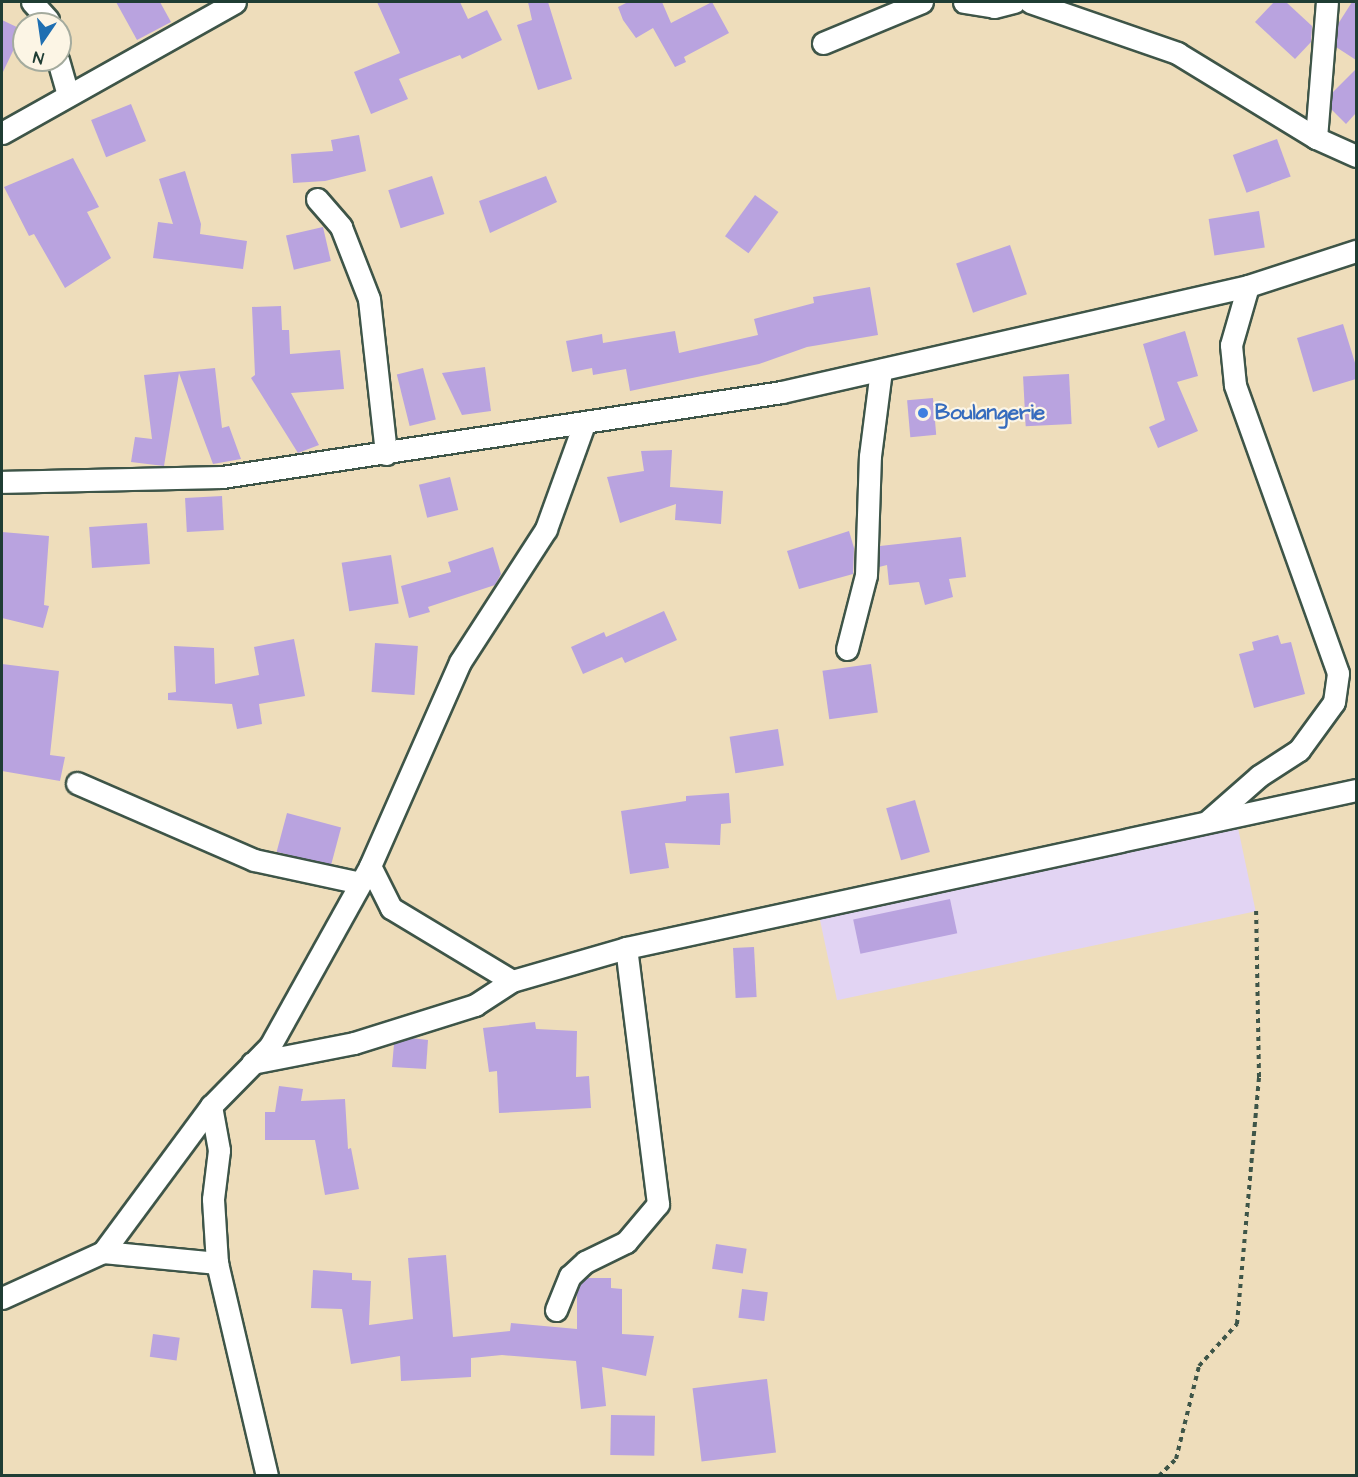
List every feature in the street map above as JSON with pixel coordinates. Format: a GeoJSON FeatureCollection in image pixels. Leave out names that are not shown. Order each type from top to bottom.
{"type":"FeatureCollection","features":[{"type":"Feature","properties":{"kind":"street"},"geometry":{"type":"LineString","coordinates":[[32,2],[45,12]]}},
{"type":"Feature","properties":{"kind":"street"},"geometry":{"type":"LineString","coordinates":[[2,133],[235,2]]}},
{"type":"Feature","properties":{"kind":"street"},"geometry":{"type":"LineString","coordinates":[[823,43],[922,2]]}},
{"type":"Feature","properties":{"kind":"street"},"geometry":{"type":"LineString","coordinates":[[964,2],[994,7],[1014,2]]}},
{"type":"Feature","properties":{"kind":"street"},"geometry":{"type":"LineString","coordinates":[[1030,2],[1177,53],[1316,138],[1356,156]]}},
{"type":"Feature","properties":{"kind":"street"},"geometry":{"type":"LineString","coordinates":[[1316,138],[1326,2]]}},
{"type":"Feature","properties":{"kind":"street"},"geometry":{"type":"LineString","coordinates":[[61,72],[68,95]]}},
{"type":"Feature","properties":{"kind":"street"},"geometry":{"type":"LineString","coordinates":[[317,199],[341,226],[369,299],[386,454]]}},
{"type":"Feature","properties":{"kind":"street"},"geometry":{"type":"LineString","coordinates":[[2,482],[222,477],[584,424],[782,392],[1248,286],[1356,251]]}},
{"type":"Feature","properties":{"kind":"street"},"geometry":{"type":"LineString","coordinates":[[1208,821],[1259,776],[1299,750],[1334,702],[1338,673],[1235,385],[1231,345],[1248,286]]}},
{"type":"Feature","properties":{"kind":"street"},"geometry":{"type":"LineString","coordinates":[[847,649],[866,575],[870,456],[881,370]]}},
{"type":"Feature","properties":{"kind":"street"},"geometry":{"type":"LineString","coordinates":[[2,1298],[103,1252],[212,1106],[250,1063],[270,1046],[365,874],[460,662],[546,529],[584,424]]}},
{"type":"Feature","properties":{"kind":"street"},"geometry":{"type":"LineString","coordinates":[[77,783],[254,860],[365,874],[391,908],[512,981]]}},
{"type":"Feature","properties":{"kind":"street"},"geometry":{"type":"LineString","coordinates":[[250,1063],[320,1052],[424,1021],[475,1005],[512,981],[626,948],[1356,790]]}},
{"type":"Feature","properties":{"kind":"street"},"geometry":{"type":"LineString","coordinates":[[556,1310],[570,1276],[585,1262],[626,1242],[658,1204],[626,948]]}},
{"type":"Feature","properties":{"kind":"street"},"geometry":{"type":"LineString","coordinates":[[212,1106],[219,1150],[213,1199],[217,1263],[267,1476]]}},
{"type":"Feature","properties":{"kind":"street"},"geometry":{"type":"LineString","coordinates":[[103,1252],[217,1263]]}},
{"type":"Feature","properties":{"kind":"path"},"geometry":{"type":"LineString","coordinates":[[1159,1476],[1176,1459],[1199,1366],[1238,1324],[1259,1077],[1256,912]]}},
{"type":"Feature","properties":{"kind":"shaded area"},"geometry":{"type":"Polygon","coordinates":[[[1238,828],[1256,911],[837,1000],[819,917],[1238,828]]]}},
{"type":"Feature","properties":{"kind":"building"},"geometry":{"type":"Polygon","coordinates":[[[116,2],[160,2],[171,22],[137,40],[116,2]]]}},
{"type":"Feature","properties":{"kind":"building"},"geometry":{"type":"Polygon","coordinates":[[[377,2],[460,2],[468,19],[487,10],[502,40],[462,59],[460,55],[399,79],[408,99],[371,114],[354,72],[400,53],[377,2]]]}},
{"type":"Feature","properties":{"kind":"building"},"geometry":{"type":"Polygon","coordinates":[[[528,2],[548,2],[572,79],[538,90],[517,25],[532,20],[528,2]]]}},
{"type":"Feature","properties":{"kind":"building"},"geometry":{"type":"Polygon","coordinates":[[[628,2],[662,2],[671,23],[712,2],[729,33],[684,57],[686,62],[675,67],[653,28],[636,38],[623,20],[618,7],[628,2]]]}},
{"type":"Feature","properties":{"kind":"building"},"geometry":{"type":"Polygon","coordinates":[[[1274,2],[1286,2],[1312,26],[1311,42],[1295,59],[1255,22],[1274,2]]]}},
{"type":"Feature","properties":{"kind":"building"},"geometry":{"type":"Polygon","coordinates":[[[1352,2],[1356,2],[1356,60],[1336,47],[1338,24],[1352,2]]]}},
{"type":"Feature","properties":{"kind":"building"},"geometry":{"type":"Polygon","coordinates":[[[2,20],[12,25],[12,53],[2,74],[2,20]]]}},
{"type":"Feature","properties":{"kind":"building"},"geometry":{"type":"Polygon","coordinates":[[[1356,69],[1356,113],[1346,124],[1331,109],[1332,93],[1356,69]]]}},
{"type":"Feature","properties":{"kind":"building"},"geometry":{"type":"Polygon","coordinates":[[[131,104],[146,141],[106,157],[91,120],[131,104]]]}},
{"type":"Feature","properties":{"kind":"building"},"geometry":{"type":"Polygon","coordinates":[[[359,135],[366,171],[325,181],[293,183],[291,154],[333,151],[331,140],[359,135]]]}},
{"type":"Feature","properties":{"kind":"building"},"geometry":{"type":"Polygon","coordinates":[[[1277,139],[1291,177],[1247,193],[1233,155],[1277,139]]]}},
{"type":"Feature","properties":{"kind":"building"},"geometry":{"type":"Polygon","coordinates":[[[73,158],[99,207],[87,212],[111,258],[65,288],[34,234],[29,236],[4,187],[73,158]]]}},
{"type":"Feature","properties":{"kind":"building"},"geometry":{"type":"Polygon","coordinates":[[[185,171],[201,224],[200,234],[247,241],[243,269],[153,258],[158,222],[173,224],[159,179],[185,171]]]}},
{"type":"Feature","properties":{"kind":"building"},"geometry":{"type":"Polygon","coordinates":[[[432,176],[444,214],[401,228],[388,190],[432,176]]]}},
{"type":"Feature","properties":{"kind":"building"},"geometry":{"type":"Polygon","coordinates":[[[546,176],[557,202],[490,233],[479,201],[546,176]]]}},
{"type":"Feature","properties":{"kind":"building"},"geometry":{"type":"Polygon","coordinates":[[[755,195],[778,212],[748,253],[725,236],[755,195]]]}},
{"type":"Feature","properties":{"kind":"building"},"geometry":{"type":"Polygon","coordinates":[[[1259,211],[1265,248],[1214,256],[1209,219],[1259,211]]]}},
{"type":"Feature","properties":{"kind":"building"},"geometry":{"type":"Polygon","coordinates":[[[323,227],[331,261],[294,270],[286,236],[323,227]]]}},
{"type":"Feature","properties":{"kind":"building"},"geometry":{"type":"Polygon","coordinates":[[[1010,245],[1027,294],[973,313],[956,264],[1010,245]]]}},
{"type":"Feature","properties":{"kind":"building"},"geometry":{"type":"Polygon","coordinates":[[[870,287],[878,335],[807,347],[759,364],[630,391],[626,369],[593,375],[592,368],[572,372],[566,341],[602,334],[603,343],[675,331],[679,353],[758,335],[754,319],[814,303],[813,297],[870,287]]]}},
{"type":"Feature","properties":{"kind":"building"},"geometry":{"type":"Polygon","coordinates":[[[281,306],[282,330],[289,330],[290,354],[340,350],[344,389],[291,393],[319,445],[298,453],[251,378],[255,375],[252,307],[281,306]]]}},
{"type":"Feature","properties":{"kind":"building"},"geometry":{"type":"Polygon","coordinates":[[[1343,324],[1356,366],[1356,379],[1313,392],[1297,338],[1343,324]]]}},
{"type":"Feature","properties":{"kind":"building"},"geometry":{"type":"Polygon","coordinates":[[[1185,331],[1198,376],[1177,382],[1198,431],[1158,448],[1149,427],[1165,420],[1143,344],[1185,331]]]}},
{"type":"Feature","properties":{"kind":"building"},"geometry":{"type":"Polygon","coordinates":[[[485,367],[491,411],[462,415],[442,373],[485,367]]]}},
{"type":"Feature","properties":{"kind":"building"},"geometry":{"type":"Polygon","coordinates":[[[215,368],[222,428],[229,426],[241,459],[213,464],[179,373],[164,466],[131,462],[135,437],[152,439],[144,375],[215,368]]]}},
{"type":"Feature","properties":{"kind":"building"},"geometry":{"type":"Polygon","coordinates":[[[423,368],[436,419],[410,426],[397,375],[423,368]]]}},
{"type":"Feature","properties":{"kind":"building"},"geometry":{"type":"Polygon","coordinates":[[[1069,374],[1072,424],[1026,426],[1023,376],[1069,374]]]}},
{"type":"Feature","properties":{"kind":"building"},"geometry":{"type":"Polygon","coordinates":[[[933,398],[936,435],[910,437],[907,400],[933,398]]]}},
{"type":"Feature","properties":{"kind":"building"},"geometry":{"type":"Polygon","coordinates":[[[672,450],[670,487],[723,491],[721,524],[675,520],[676,504],[620,523],[607,477],[644,471],[641,451],[672,450]]]}},
{"type":"Feature","properties":{"kind":"building"},"geometry":{"type":"Polygon","coordinates":[[[450,477],[458,510],[427,518],[419,485],[450,477]]]}},
{"type":"Feature","properties":{"kind":"building"},"geometry":{"type":"Polygon","coordinates":[[[222,496],[224,530],[187,532],[185,498],[222,496]]]}},
{"type":"Feature","properties":{"kind":"building"},"geometry":{"type":"Polygon","coordinates":[[[147,523],[150,564],[92,568],[89,527],[147,523]]]}},
{"type":"Feature","properties":{"kind":"building"},"geometry":{"type":"Polygon","coordinates":[[[849,531],[854,548],[853,574],[799,589],[787,551],[849,531]]]}},
{"type":"Feature","properties":{"kind":"building"},"geometry":{"type":"Polygon","coordinates":[[[2,532],[49,536],[44,605],[49,606],[43,628],[2,618],[2,532]]]}},
{"type":"Feature","properties":{"kind":"building"},"geometry":{"type":"Polygon","coordinates":[[[961,537],[966,577],[949,579],[953,597],[925,605],[919,582],[889,585],[887,565],[879,567],[880,546],[961,537]]]}},
{"type":"Feature","properties":{"kind":"building"},"geometry":{"type":"Polygon","coordinates":[[[493,547],[501,574],[495,585],[428,607],[430,612],[409,618],[401,586],[451,572],[448,562],[493,547]]]}},
{"type":"Feature","properties":{"kind":"building"},"geometry":{"type":"Polygon","coordinates":[[[391,555],[399,603],[349,611],[342,563],[391,555]]]}},
{"type":"Feature","properties":{"kind":"building"},"geometry":{"type":"Polygon","coordinates":[[[664,611],[677,640],[625,663],[622,657],[583,674],[571,647],[604,632],[606,637],[664,611]]]}},
{"type":"Feature","properties":{"kind":"building"},"geometry":{"type":"Polygon","coordinates":[[[1278,635],[1281,644],[1291,642],[1305,694],[1254,708],[1239,654],[1254,650],[1252,642],[1278,635]]]}},
{"type":"Feature","properties":{"kind":"building"},"geometry":{"type":"Polygon","coordinates":[[[294,639],[305,696],[259,704],[262,724],[237,729],[232,704],[168,700],[168,693],[176,692],[174,646],[214,648],[215,684],[259,675],[254,647],[294,639]]]}},
{"type":"Feature","properties":{"kind":"building"},"geometry":{"type":"Polygon","coordinates":[[[375,643],[418,646],[414,695],[372,692],[375,643]]]}},
{"type":"Feature","properties":{"kind":"building"},"geometry":{"type":"Polygon","coordinates":[[[2,664],[59,671],[50,755],[65,757],[60,781],[2,771],[2,664]]]}},
{"type":"Feature","properties":{"kind":"building"},"geometry":{"type":"Polygon","coordinates":[[[871,664],[878,713],[829,719],[822,671],[871,664]]]}},
{"type":"Feature","properties":{"kind":"building"},"geometry":{"type":"Polygon","coordinates":[[[778,729],[784,766],[735,773],[730,737],[778,729]]]}},
{"type":"Feature","properties":{"kind":"building"},"geometry":{"type":"Polygon","coordinates":[[[729,793],[731,823],[721,824],[720,845],[665,843],[669,868],[630,874],[621,811],[686,801],[686,796],[729,793]]]}},
{"type":"Feature","properties":{"kind":"building"},"geometry":{"type":"Polygon","coordinates":[[[915,800],[930,852],[901,860],[886,808],[915,800]]]}},
{"type":"Feature","properties":{"kind":"building"},"geometry":{"type":"Polygon","coordinates":[[[287,813],[341,827],[331,866],[277,852],[287,813]]]}},
{"type":"Feature","properties":{"kind":"building"},"geometry":{"type":"Polygon","coordinates":[[[950,899],[957,933],[860,954],[853,920],[950,899]]]}},
{"type":"Feature","properties":{"kind":"building"},"geometry":{"type":"Polygon","coordinates":[[[754,947],[757,997],[736,998],[733,948],[754,947]]]}},
{"type":"Feature","properties":{"kind":"building"},"geometry":{"type":"Polygon","coordinates":[[[535,1022],[536,1029],[577,1031],[576,1077],[589,1076],[591,1108],[499,1113],[497,1071],[489,1072],[483,1028],[535,1022]]]}},
{"type":"Feature","properties":{"kind":"building"},"geometry":{"type":"Polygon","coordinates":[[[411,1038],[428,1040],[426,1069],[392,1067],[394,1044],[411,1038]]]}},
{"type":"Feature","properties":{"kind":"building"},"geometry":{"type":"Polygon","coordinates":[[[279,1086],[303,1089],[301,1101],[345,1099],[348,1149],[351,1148],[359,1189],[325,1195],[315,1140],[265,1140],[265,1112],[275,1112],[279,1086]]]}},
{"type":"Feature","properties":{"kind":"building"},"geometry":{"type":"Polygon","coordinates":[[[716,1244],[747,1249],[743,1274],[712,1269],[716,1244]]]}},
{"type":"Feature","properties":{"kind":"building"},"geometry":{"type":"Polygon","coordinates":[[[446,1255],[453,1337],[510,1331],[511,1323],[577,1329],[577,1293],[581,1283],[587,1278],[611,1278],[611,1288],[622,1289],[622,1334],[654,1336],[646,1376],[602,1367],[606,1406],[581,1409],[576,1361],[502,1355],[471,1358],[471,1377],[401,1381],[400,1356],[351,1364],[342,1309],[311,1308],[313,1270],[352,1273],[352,1280],[371,1281],[369,1325],[413,1319],[408,1258],[446,1255]]]}},
{"type":"Feature","properties":{"kind":"building"},"geometry":{"type":"Polygon","coordinates":[[[742,1289],[768,1292],[764,1321],[738,1318],[742,1289]]]}},
{"type":"Feature","properties":{"kind":"building"},"geometry":{"type":"Polygon","coordinates":[[[153,1334],[180,1338],[177,1361],[150,1357],[153,1334]]]}},
{"type":"Feature","properties":{"kind":"building"},"geometry":{"type":"Polygon","coordinates":[[[767,1379],[776,1452],[702,1462],[693,1388],[767,1379]]]}},
{"type":"Feature","properties":{"kind":"building"},"geometry":{"type":"Polygon","coordinates":[[[611,1415],[655,1416],[654,1456],[610,1455],[611,1415]]]}},
{"type":"Feature","properties":{"kind":"place","name":"Boulangerie"},"geometry":{"type":"Point","coordinates":[923,413]}}]}
